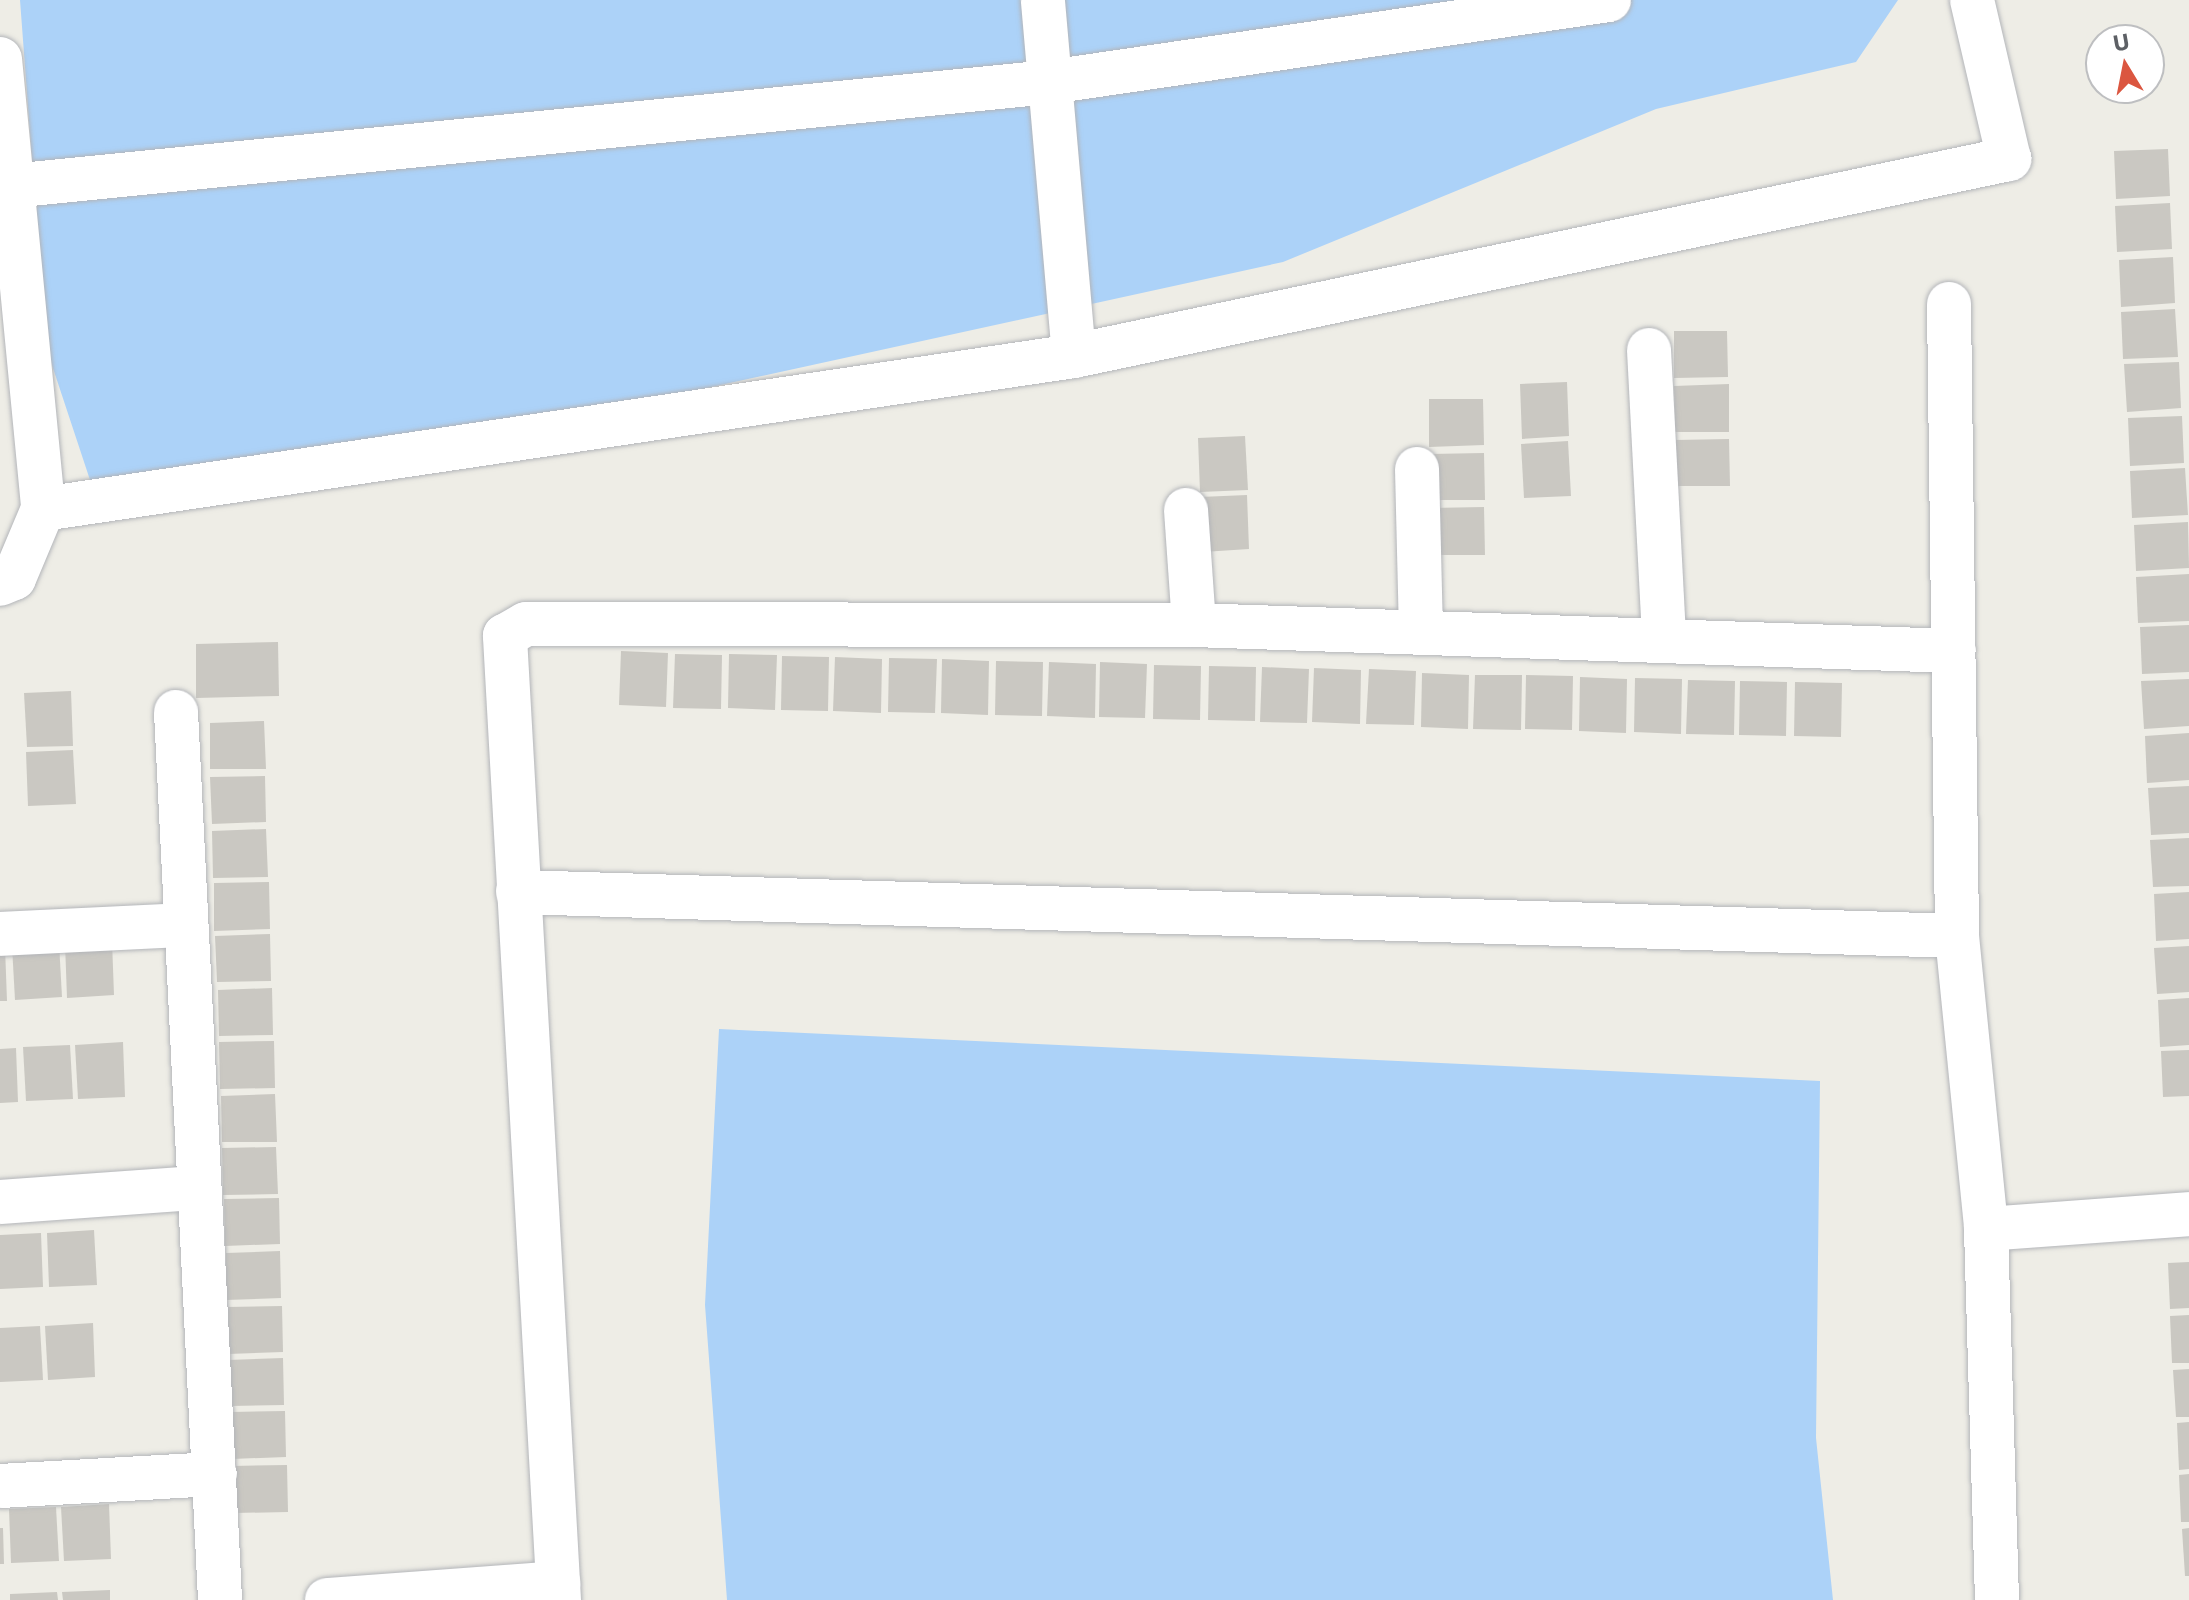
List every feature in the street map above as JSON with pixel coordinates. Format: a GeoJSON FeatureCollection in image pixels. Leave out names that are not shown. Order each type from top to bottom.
{"type":"FeatureCollection","features":[{"type":"Feature","properties":{"kind":"street"},"geometry":{"type":"LineString","coordinates":[[1043,0],[1074,356]]}},
{"type":"Feature","properties":{"kind":"street"},"geometry":{"type":"LineString","coordinates":[[11,186],[1050,82],[1609,0]]}},
{"type":"Feature","properties":{"kind":"street"},"geometry":{"type":"LineString","coordinates":[[43,509],[1074,356],[2009,159],[1972,0]]}},
{"type":"Feature","properties":{"kind":"street"},"geometry":{"type":"LineString","coordinates":[[0,59],[43,509],[14,578],[0,584]]}},
{"type":"Feature","properties":{"kind":"street"},"geometry":{"type":"LineString","coordinates":[[1949,304],[1957,936],[1986,1229],[1997,1600]]}},
{"type":"Feature","properties":{"kind":"street"},"geometry":{"type":"LineString","coordinates":[[1649,350],[1664,639]]}},
{"type":"Feature","properties":{"kind":"street"},"geometry":{"type":"LineString","coordinates":[[1417,469],[1421,631]]}},
{"type":"Feature","properties":{"kind":"street"},"geometry":{"type":"LineString","coordinates":[[1186,510],[1194,625]]}},
{"type":"Feature","properties":{"kind":"street"},"geometry":{"type":"LineString","coordinates":[[327,1600],[559,1592],[501,652],[505,636],[526,624],[1194,625],[1954,651]]}},
{"type":"Feature","properties":{"kind":"street"},"geometry":{"type":"LineString","coordinates":[[176,712],[196,1188],[220,1600]]}},
{"type":"Feature","properties":{"kind":"street"},"geometry":{"type":"LineString","coordinates":[[518,892],[1957,936]]}},
{"type":"Feature","properties":{"kind":"street"},"geometry":{"type":"LineString","coordinates":[[0,934],[185,925]]}},
{"type":"Feature","properties":{"kind":"street"},"geometry":{"type":"LineString","coordinates":[[0,1202],[196,1188]]}},
{"type":"Feature","properties":{"kind":"street"},"geometry":{"type":"LineString","coordinates":[[1986,1229],[2189,1214]]}},
{"type":"Feature","properties":{"kind":"street"},"geometry":{"type":"LineString","coordinates":[[0,1486],[215,1474]]}},
{"type":"Feature","properties":{"kind":"water"},"geometry":{"type":"Polygon","coordinates":[[[20,0],[1898,0],[1856,62],[1656,109],[1283,262],[168,506],[90,480],[46,347],[20,0]]]}},
{"type":"Feature","properties":{"kind":"water"},"geometry":{"type":"Polygon","coordinates":[[[719,1029],[1820,1081],[1816,1438],[1833,1600],[727,1600],[705,1305],[719,1029]]]}},
{"type":"Feature","properties":{"kind":"building"},"geometry":{"type":"Polygon","coordinates":[[[2168,149],[2170,196],[2116,199],[2114,151],[2168,149]]]}},
{"type":"Feature","properties":{"kind":"building"},"geometry":{"type":"Polygon","coordinates":[[[2170,203],[2172,249],[2117,252],[2115,206],[2170,203]]]}},
{"type":"Feature","properties":{"kind":"building"},"geometry":{"type":"Polygon","coordinates":[[[2173,257],[2175,303],[2121,307],[2119,260],[2173,257]]]}},
{"type":"Feature","properties":{"kind":"building"},"geometry":{"type":"Polygon","coordinates":[[[2175,309],[2178,357],[2123,359],[2121,312],[2175,309]]]}},
{"type":"Feature","properties":{"kind":"building"},"geometry":{"type":"Polygon","coordinates":[[[1674,331],[1727,331],[1728,377],[1674,378],[1674,331]]]}},
{"type":"Feature","properties":{"kind":"building"},"geometry":{"type":"Polygon","coordinates":[[[2179,362],[2181,408],[2127,412],[2124,364],[2179,362]]]}},
{"type":"Feature","properties":{"kind":"building"},"geometry":{"type":"Polygon","coordinates":[[[1567,382],[1569,436],[1522,439],[1520,384],[1567,382]]]}},
{"type":"Feature","properties":{"kind":"building"},"geometry":{"type":"Polygon","coordinates":[[[1729,384],[1729,432],[1675,432],[1674,386],[1729,384]]]}},
{"type":"Feature","properties":{"kind":"building"},"geometry":{"type":"Polygon","coordinates":[[[1429,399],[1483,399],[1484,445],[1429,447],[1429,399]]]}},
{"type":"Feature","properties":{"kind":"building"},"geometry":{"type":"Polygon","coordinates":[[[2182,416],[2184,463],[2130,466],[2128,418],[2182,416]]]}},
{"type":"Feature","properties":{"kind":"building"},"geometry":{"type":"Polygon","coordinates":[[[1245,436],[1248,490],[1200,492],[1198,438],[1245,436]]]}},
{"type":"Feature","properties":{"kind":"building"},"geometry":{"type":"Polygon","coordinates":[[[1729,439],[1730,486],[1675,486],[1675,440],[1729,439]]]}},
{"type":"Feature","properties":{"kind":"building"},"geometry":{"type":"Polygon","coordinates":[[[1568,441],[1571,496],[1524,498],[1521,444],[1568,441]]]}},
{"type":"Feature","properties":{"kind":"building"},"geometry":{"type":"Polygon","coordinates":[[[1484,453],[1485,500],[1431,500],[1430,454],[1484,453]]]}},
{"type":"Feature","properties":{"kind":"building"},"geometry":{"type":"Polygon","coordinates":[[[2185,468],[2188,515],[2132,518],[2130,471],[2185,468]]]}},
{"type":"Feature","properties":{"kind":"building"},"geometry":{"type":"Polygon","coordinates":[[[1247,495],[1249,549],[1203,552],[1200,497],[1247,495]]]}},
{"type":"Feature","properties":{"kind":"building"},"geometry":{"type":"Polygon","coordinates":[[[1484,507],[1485,555],[1430,555],[1430,508],[1484,507]]]}},
{"type":"Feature","properties":{"kind":"building"},"geometry":{"type":"Polygon","coordinates":[[[2188,522],[2189,568],[2136,571],[2134,525],[2188,522]]]}},
{"type":"Feature","properties":{"kind":"building"},"geometry":{"type":"Polygon","coordinates":[[[2189,574],[2189,621],[2138,623],[2136,577],[2189,574]]]}},
{"type":"Feature","properties":{"kind":"building"},"geometry":{"type":"Polygon","coordinates":[[[2189,625],[2189,672],[2142,674],[2140,627],[2189,625]]]}},
{"type":"Feature","properties":{"kind":"building"},"geometry":{"type":"Polygon","coordinates":[[[278,642],[279,696],[196,698],[196,644],[278,642]]]}},
{"type":"Feature","properties":{"kind":"building"},"geometry":{"type":"Polygon","coordinates":[[[621,651],[668,653],[666,707],[619,705],[621,651]]]}},
{"type":"Feature","properties":{"kind":"building"},"geometry":{"type":"Polygon","coordinates":[[[675,654],[722,655],[721,709],[673,708],[675,654]]]}},
{"type":"Feature","properties":{"kind":"building"},"geometry":{"type":"Polygon","coordinates":[[[729,654],[777,655],[775,710],[728,708],[729,654]]]}},
{"type":"Feature","properties":{"kind":"building"},"geometry":{"type":"Polygon","coordinates":[[[782,656],[829,657],[828,711],[781,710],[782,656]]]}},
{"type":"Feature","properties":{"kind":"building"},"geometry":{"type":"Polygon","coordinates":[[[835,657],[882,659],[881,713],[833,711],[835,657]]]}},
{"type":"Feature","properties":{"kind":"building"},"geometry":{"type":"Polygon","coordinates":[[[889,658],[937,659],[935,713],[888,712],[889,658]]]}},
{"type":"Feature","properties":{"kind":"building"},"geometry":{"type":"Polygon","coordinates":[[[942,659],[989,661],[988,715],[941,713],[942,659]]]}},
{"type":"Feature","properties":{"kind":"building"},"geometry":{"type":"Polygon","coordinates":[[[996,661],[1043,662],[1042,716],[995,715],[996,661]]]}},
{"type":"Feature","properties":{"kind":"building"},"geometry":{"type":"Polygon","coordinates":[[[1049,662],[1096,664],[1095,718],[1047,716],[1049,662]]]}},
{"type":"Feature","properties":{"kind":"building"},"geometry":{"type":"Polygon","coordinates":[[[1100,662],[1147,664],[1145,718],[1099,717],[1100,662]]]}},
{"type":"Feature","properties":{"kind":"building"},"geometry":{"type":"Polygon","coordinates":[[[1154,665],[1201,666],[1200,720],[1153,719],[1154,665]]]}},
{"type":"Feature","properties":{"kind":"building"},"geometry":{"type":"Polygon","coordinates":[[[1209,666],[1256,667],[1255,721],[1208,720],[1209,666]]]}},
{"type":"Feature","properties":{"kind":"building"},"geometry":{"type":"Polygon","coordinates":[[[1262,667],[1309,669],[1307,723],[1260,722],[1262,667]]]}},
{"type":"Feature","properties":{"kind":"building"},"geometry":{"type":"Polygon","coordinates":[[[1314,668],[1361,670],[1360,724],[1312,722],[1314,668]]]}},
{"type":"Feature","properties":{"kind":"building"},"geometry":{"type":"Polygon","coordinates":[[[1369,669],[1416,671],[1414,725],[1366,724],[1369,669]]]}},
{"type":"Feature","properties":{"kind":"building"},"geometry":{"type":"Polygon","coordinates":[[[1422,673],[1469,675],[1468,729],[1421,727],[1422,673]]]}},
{"type":"Feature","properties":{"kind":"building"},"geometry":{"type":"Polygon","coordinates":[[[1475,675],[1522,675],[1521,730],[1473,729],[1475,675]]]}},
{"type":"Feature","properties":{"kind":"building"},"geometry":{"type":"Polygon","coordinates":[[[1526,675],[1573,676],[1572,730],[1525,729],[1526,675]]]}},
{"type":"Feature","properties":{"kind":"building"},"geometry":{"type":"Polygon","coordinates":[[[1580,677],[1627,679],[1626,733],[1579,731],[1580,677]]]}},
{"type":"Feature","properties":{"kind":"building"},"geometry":{"type":"Polygon","coordinates":[[[1635,678],[1682,679],[1681,734],[1634,732],[1635,678]]]}},
{"type":"Feature","properties":{"kind":"building"},"geometry":{"type":"Polygon","coordinates":[[[2189,679],[2189,726],[2144,729],[2141,681],[2189,679]]]}},
{"type":"Feature","properties":{"kind":"building"},"geometry":{"type":"Polygon","coordinates":[[[1688,680],[1735,681],[1734,735],[1686,734],[1688,680]]]}},
{"type":"Feature","properties":{"kind":"building"},"geometry":{"type":"Polygon","coordinates":[[[1740,681],[1787,682],[1786,736],[1739,735],[1740,681]]]}},
{"type":"Feature","properties":{"kind":"building"},"geometry":{"type":"Polygon","coordinates":[[[1795,682],[1842,683],[1841,737],[1794,736],[1795,682]]]}},
{"type":"Feature","properties":{"kind":"building"},"geometry":{"type":"Polygon","coordinates":[[[71,691],[73,746],[27,747],[24,693],[71,691]]]}},
{"type":"Feature","properties":{"kind":"building"},"geometry":{"type":"Polygon","coordinates":[[[264,721],[266,769],[210,769],[210,723],[264,721]]]}},
{"type":"Feature","properties":{"kind":"building"},"geometry":{"type":"Polygon","coordinates":[[[2189,733],[2189,780],[2147,783],[2145,736],[2189,733]]]}},
{"type":"Feature","properties":{"kind":"building"},"geometry":{"type":"Polygon","coordinates":[[[73,750],[76,804],[28,806],[26,752],[73,750]]]}},
{"type":"Feature","properties":{"kind":"building"},"geometry":{"type":"Polygon","coordinates":[[[265,776],[266,822],[212,824],[210,777],[265,776]]]}},
{"type":"Feature","properties":{"kind":"building"},"geometry":{"type":"Polygon","coordinates":[[[2189,786],[2189,833],[2151,835],[2148,788],[2189,786]]]}},
{"type":"Feature","properties":{"kind":"building"},"geometry":{"type":"Polygon","coordinates":[[[266,829],[268,877],[213,878],[212,831],[266,829]]]}},
{"type":"Feature","properties":{"kind":"building"},"geometry":{"type":"Polygon","coordinates":[[[2189,838],[2189,886],[2153,887],[2150,840],[2189,838]]]}},
{"type":"Feature","properties":{"kind":"building"},"geometry":{"type":"Polygon","coordinates":[[[269,882],[270,929],[214,931],[214,883],[269,882]]]}},
{"type":"Feature","properties":{"kind":"building"},"geometry":{"type":"Polygon","coordinates":[[[2189,892],[2189,939],[2156,941],[2154,894],[2189,892]]]}},
{"type":"Feature","properties":{"kind":"building"},"geometry":{"type":"Polygon","coordinates":[[[270,934],[271,981],[217,982],[215,936],[270,934]]]}},
{"type":"Feature","properties":{"kind":"building"},"geometry":{"type":"Polygon","coordinates":[[[112,941],[114,995],[67,998],[65,943],[112,941]]]}},
{"type":"Feature","properties":{"kind":"building"},"geometry":{"type":"Polygon","coordinates":[[[59,943],[62,997],[15,1000],[12,946],[59,943]]]}},
{"type":"Feature","properties":{"kind":"building"},"geometry":{"type":"Polygon","coordinates":[[[2189,946],[2189,992],[2157,994],[2154,948],[2189,946]]]}},
{"type":"Feature","properties":{"kind":"building"},"geometry":{"type":"Polygon","coordinates":[[[0,947],[5,947],[7,1001],[0,1001],[0,947]]]}},
{"type":"Feature","properties":{"kind":"building"},"geometry":{"type":"Polygon","coordinates":[[[272,988],[273,1035],[219,1036],[218,990],[272,988]]]}},
{"type":"Feature","properties":{"kind":"building"},"geometry":{"type":"Polygon","coordinates":[[[2189,998],[2189,1045],[2160,1047],[2158,1000],[2189,998]]]}},
{"type":"Feature","properties":{"kind":"building"},"geometry":{"type":"Polygon","coordinates":[[[274,1041],[275,1088],[220,1089],[219,1042],[274,1041]]]}},
{"type":"Feature","properties":{"kind":"building"},"geometry":{"type":"Polygon","coordinates":[[[123,1042],[125,1097],[78,1099],[75,1045],[123,1042]]]}},
{"type":"Feature","properties":{"kind":"building"},"geometry":{"type":"Polygon","coordinates":[[[70,1045],[73,1099],[26,1101],[23,1047],[70,1045]]]}},
{"type":"Feature","properties":{"kind":"building"},"geometry":{"type":"Polygon","coordinates":[[[16,1048],[18,1102],[0,1103],[0,1049],[16,1048]]]}},
{"type":"Feature","properties":{"kind":"building"},"geometry":{"type":"Polygon","coordinates":[[[2189,1050],[2189,1096],[2163,1097],[2161,1051],[2189,1050]]]}},
{"type":"Feature","properties":{"kind":"building"},"geometry":{"type":"Polygon","coordinates":[[[275,1094],[277,1142],[222,1142],[221,1096],[275,1094]]]}},
{"type":"Feature","properties":{"kind":"building"},"geometry":{"type":"Polygon","coordinates":[[[276,1147],[278,1194],[223,1195],[222,1148],[276,1147]]]}},
{"type":"Feature","properties":{"kind":"building"},"geometry":{"type":"Polygon","coordinates":[[[279,1198],[280,1244],[225,1246],[224,1199],[279,1198]]]}},
{"type":"Feature","properties":{"kind":"building"},"geometry":{"type":"Polygon","coordinates":[[[94,1230],[97,1285],[49,1287],[47,1233],[94,1230]]]}},
{"type":"Feature","properties":{"kind":"building"},"geometry":{"type":"Polygon","coordinates":[[[41,1233],[43,1287],[0,1289],[0,1235],[41,1233]]]}},
{"type":"Feature","properties":{"kind":"building"},"geometry":{"type":"Polygon","coordinates":[[[280,1251],[281,1298],[226,1300],[226,1253],[280,1251]]]}},
{"type":"Feature","properties":{"kind":"building"},"geometry":{"type":"Polygon","coordinates":[[[2189,1262],[2189,1308],[2170,1309],[2168,1263],[2189,1262]]]}},
{"type":"Feature","properties":{"kind":"building"},"geometry":{"type":"Polygon","coordinates":[[[282,1306],[283,1352],[228,1354],[227,1307],[282,1306]]]}},
{"type":"Feature","properties":{"kind":"building"},"geometry":{"type":"Polygon","coordinates":[[[2189,1315],[2189,1363],[2172,1363],[2170,1316],[2189,1315]]]}},
{"type":"Feature","properties":{"kind":"building"},"geometry":{"type":"Polygon","coordinates":[[[93,1323],[95,1377],[48,1380],[45,1326],[93,1323]]]}},
{"type":"Feature","properties":{"kind":"building"},"geometry":{"type":"Polygon","coordinates":[[[40,1326],[43,1380],[0,1382],[0,1328],[40,1326]]]}},
{"type":"Feature","properties":{"kind":"building"},"geometry":{"type":"Polygon","coordinates":[[[283,1358],[284,1405],[230,1406],[228,1360],[283,1358]]]}},
{"type":"Feature","properties":{"kind":"building"},"geometry":{"type":"Polygon","coordinates":[[[2189,1369],[2189,1417],[2176,1417],[2173,1370],[2189,1369]]]}},
{"type":"Feature","properties":{"kind":"building"},"geometry":{"type":"Polygon","coordinates":[[[285,1411],[286,1457],[232,1459],[231,1412],[285,1411]]]}},
{"type":"Feature","properties":{"kind":"building"},"geometry":{"type":"Polygon","coordinates":[[[2189,1422],[2189,1469],[2179,1470],[2177,1423],[2189,1422]]]}},
{"type":"Feature","properties":{"kind":"building"},"geometry":{"type":"Polygon","coordinates":[[[287,1465],[288,1512],[234,1513],[232,1466],[287,1465]]]}},
{"type":"Feature","properties":{"kind":"building"},"geometry":{"type":"Polygon","coordinates":[[[2189,1474],[2189,1522],[2181,1522],[2179,1475],[2189,1474]]]}},
{"type":"Feature","properties":{"kind":"building"},"geometry":{"type":"Polygon","coordinates":[[[109,1504],[111,1559],[64,1561],[61,1507],[109,1504]]]}},
{"type":"Feature","properties":{"kind":"building"},"geometry":{"type":"Polygon","coordinates":[[[56,1507],[59,1561],[11,1563],[9,1509],[56,1507]]]}},
{"type":"Feature","properties":{"kind":"building"},"geometry":{"type":"Polygon","coordinates":[[[0,1528],[3,1528],[4,1564],[0,1564],[0,1528]]]}},
{"type":"Feature","properties":{"kind":"building"},"geometry":{"type":"Polygon","coordinates":[[[2189,1528],[2189,1576],[2185,1576],[2182,1529],[2189,1528]]]}},
{"type":"Feature","properties":{"kind":"building"},"geometry":{"type":"Polygon","coordinates":[[[110,1590],[110,1600],[63,1600],[62,1592],[110,1590]]]}},
{"type":"Feature","properties":{"kind":"building"},"geometry":{"type":"Polygon","coordinates":[[[57,1592],[58,1600],[10,1600],[10,1594],[57,1592]]]}}]}
